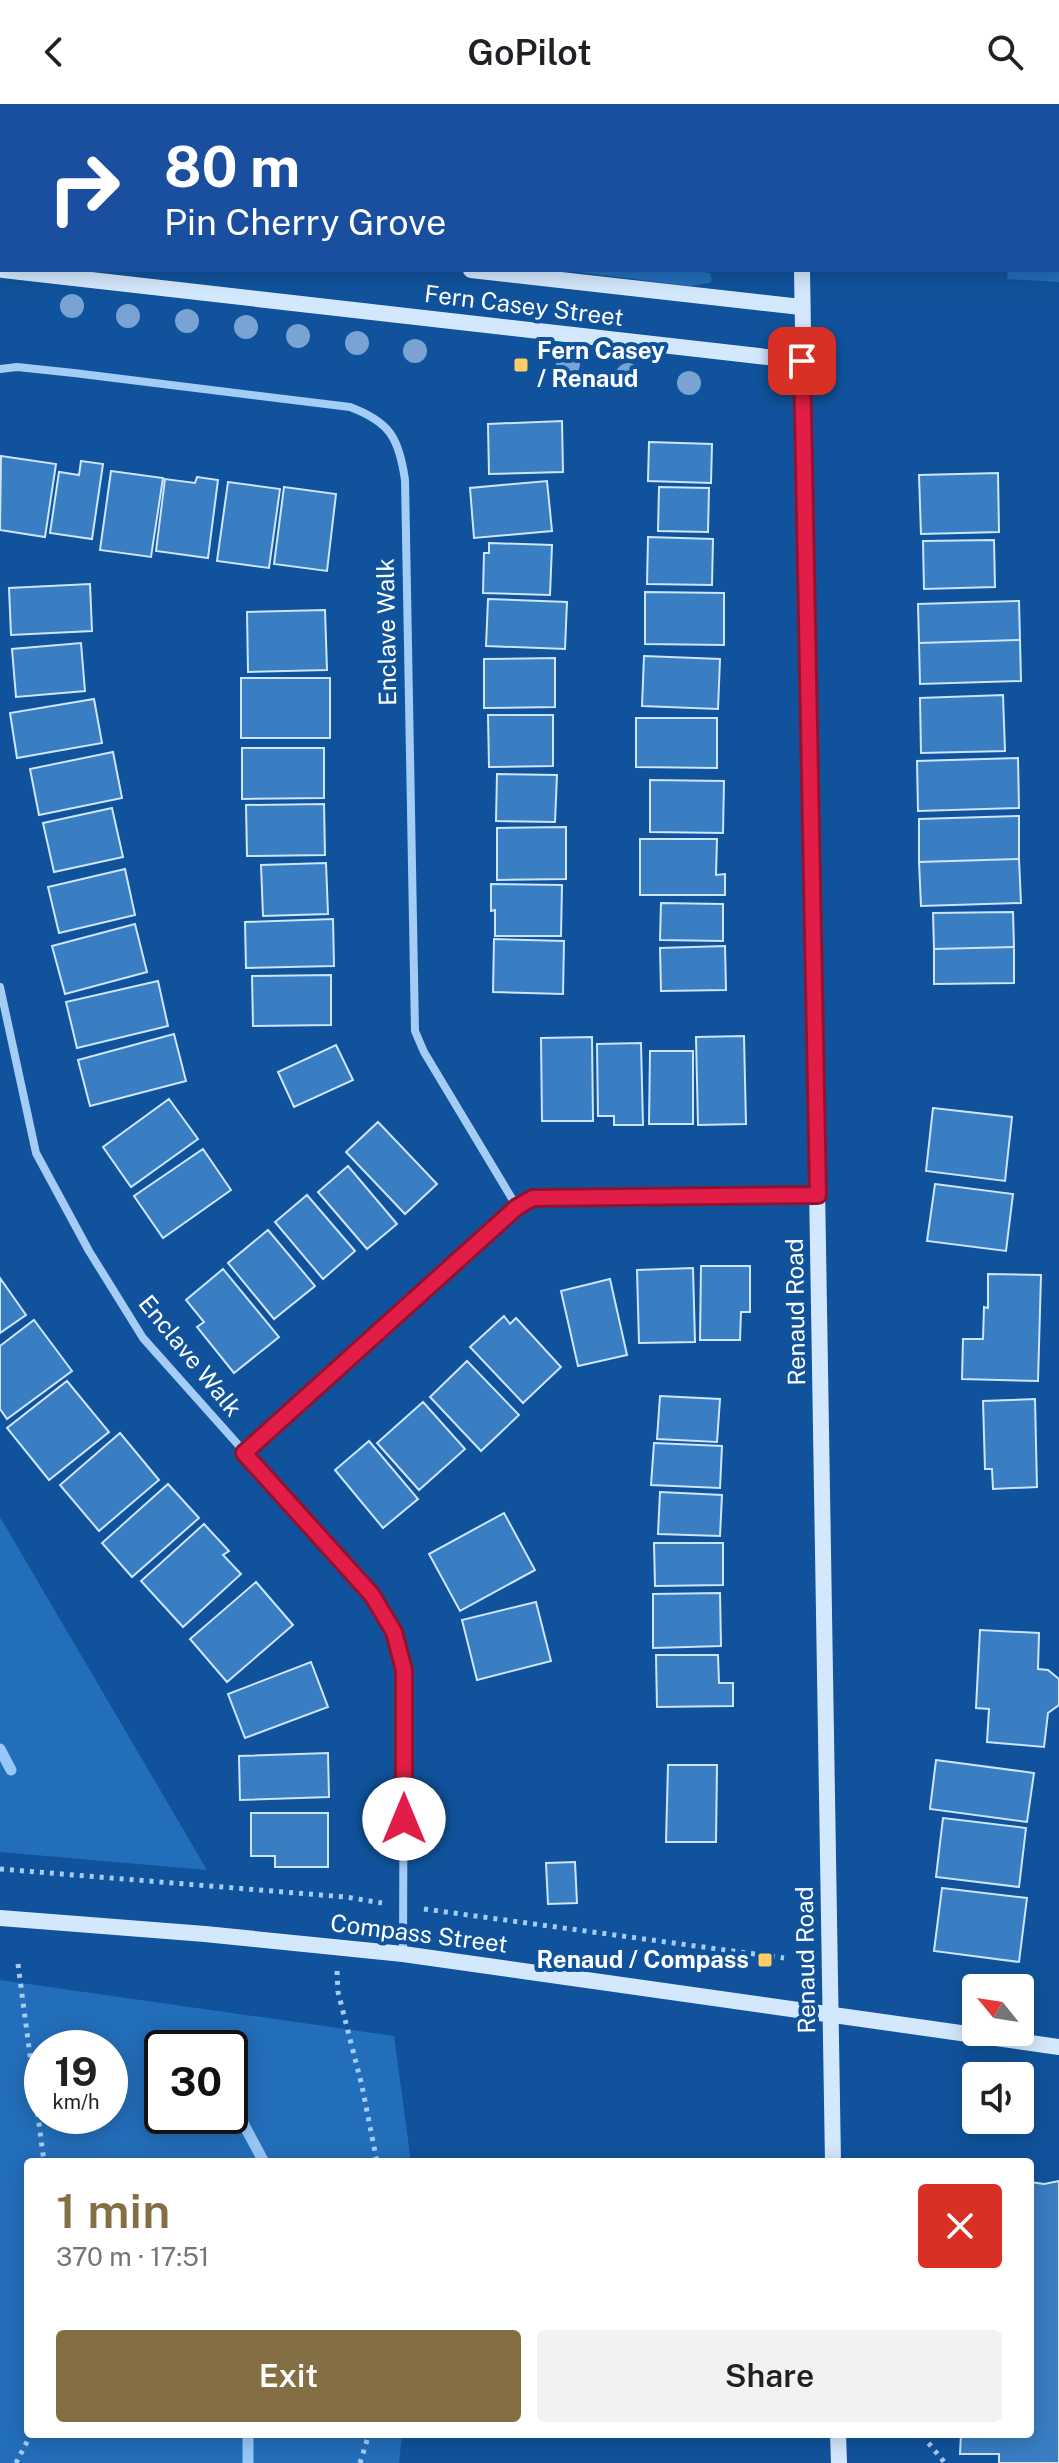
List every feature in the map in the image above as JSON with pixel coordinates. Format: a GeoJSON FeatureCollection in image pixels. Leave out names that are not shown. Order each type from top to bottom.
{"type":"FeatureCollection","features":[{"type":"Feature","properties":{"kind":"street","name":"Fern Casey Street"},"geometry":{"type":"LineString","coordinates":[[20,272],[802,361]]}},
{"type":"Feature","properties":{"kind":"street","name":"Fern Casey Street"},"geometry":{"type":"LineString","coordinates":[[489,272],[801,307]]}},
{"type":"Feature","properties":{"kind":"street","name":"Renaud Road"},"geometry":{"type":"LineString","coordinates":[[802,272],[833,2158]]}},
{"type":"Feature","properties":{"kind":"street","name":"Enclave Walk"},"geometry":{"type":"LineString","coordinates":[[0,369],[17,367],[59,371],[350,407],[370,415],[389,429],[401,450],[405,480],[415,1031],[424,1052],[517,1207]]}},
{"type":"Feature","properties":{"kind":"street","name":"Enclave Walk"},"geometry":{"type":"LineString","coordinates":[[0,987],[36,1153],[89,1251],[143,1338],[372,1595],[401,1651],[404,1670],[403,1954]]}},
{"type":"Feature","properties":{"kind":"street"},"geometry":{"type":"LineString","coordinates":[[244,1453],[517,1207],[533,1198],[818,1195]]}},
{"type":"Feature","properties":{"kind":"street","name":"Compass Street"},"geometry":{"type":"LineString","coordinates":[[0,1918],[403,1954],[1059,2047]]}},
{"type":"Feature","properties":{"kind":"street"},"geometry":{"type":"LineString","coordinates":[[838,2438],[839,2463]]}},
{"type":"Feature","properties":{"kind":"path"},"geometry":{"type":"LineString","coordinates":[[335,1947],[338,1992],[376,2158]]}},
{"type":"Feature","properties":{"kind":"path"},"geometry":{"type":"LineString","coordinates":[[18,1964],[43,2158]]}},
{"type":"Feature","properties":{"kind":"path"},"geometry":{"type":"LineString","coordinates":[[16,2463],[29,2438]]}},
{"type":"Feature","properties":{"kind":"path"},"geometry":{"type":"LineString","coordinates":[[360,2463],[368,2438]]}},
{"type":"Feature","properties":{"kind":"path"},"geometry":{"type":"LineString","coordinates":[[926,2438],[945,2463]]}},
{"type":"Feature","properties":{"kind":"shaded area"},"geometry":{"type":"Polygon","coordinates":[[[577,272],[710,273],[712,280],[709,283],[690,286],[577,272]]]}},
{"type":"Feature","properties":{"kind":"shaded area"},"geometry":{"type":"Polygon","coordinates":[[[1008,272],[1059,272],[1059,282],[1007,279],[1008,272]]]}},
{"type":"Feature","properties":{"kind":"shaded area"},"geometry":{"type":"Polygon","coordinates":[[[0,1517],[207,1870],[0,1852],[0,1517]]]}},
{"type":"Feature","properties":{"kind":"shaded area"},"geometry":{"type":"Polygon","coordinates":[[[0,1980],[394,2036],[410,2158],[24,2158],[24,2438],[402,2438],[399,2463],[0,2463],[0,1980]]]}},
{"type":"Feature","properties":{"kind":"building"},"geometry":{"type":"Polygon","coordinates":[[[562,421],[563,472],[489,474],[488,424],[562,421]]]}},
{"type":"Feature","properties":{"kind":"building"},"geometry":{"type":"Polygon","coordinates":[[[649,442],[712,444],[711,483],[648,481],[649,442]]]}},
{"type":"Feature","properties":{"kind":"building"},"geometry":{"type":"Polygon","coordinates":[[[1,456],[56,464],[45,537],[0,530],[1,456]]]}},
{"type":"Feature","properties":{"kind":"building"},"geometry":{"type":"Polygon","coordinates":[[[81,461],[103,464],[92,539],[50,533],[59,472],[79,475],[81,461]]]}},
{"type":"Feature","properties":{"kind":"building"},"geometry":{"type":"Polygon","coordinates":[[[111,471],[163,478],[151,557],[100,550],[111,471]]]}},
{"type":"Feature","properties":{"kind":"building"},"geometry":{"type":"Polygon","coordinates":[[[998,473],[999,532],[921,534],[919,475],[998,473]]]}},
{"type":"Feature","properties":{"kind":"building"},"geometry":{"type":"Polygon","coordinates":[[[197,477],[218,480],[208,558],[156,551],[165,479],[195,483],[197,477]]]}},
{"type":"Feature","properties":{"kind":"building"},"geometry":{"type":"Polygon","coordinates":[[[547,481],[552,531],[474,538],[470,488],[547,481]]]}},
{"type":"Feature","properties":{"kind":"building"},"geometry":{"type":"Polygon","coordinates":[[[228,482],[280,489],[269,568],[217,561],[228,482]]]}},
{"type":"Feature","properties":{"kind":"building"},"geometry":{"type":"Polygon","coordinates":[[[284,487],[336,494],[327,571],[274,564],[284,487]]]}},
{"type":"Feature","properties":{"kind":"building"},"geometry":{"type":"Polygon","coordinates":[[[659,487],[709,488],[708,532],[658,531],[659,487]]]}},
{"type":"Feature","properties":{"kind":"building"},"geometry":{"type":"Polygon","coordinates":[[[648,537],[713,539],[712,585],[647,584],[648,537]]]}},
{"type":"Feature","properties":{"kind":"building"},"geometry":{"type":"Polygon","coordinates":[[[994,540],[995,587],[924,589],[923,541],[994,540]]]}},
{"type":"Feature","properties":{"kind":"building"},"geometry":{"type":"Polygon","coordinates":[[[489,543],[552,545],[550,595],[483,593],[484,553],[489,553],[489,543]]]}},
{"type":"Feature","properties":{"kind":"building"},"geometry":{"type":"Polygon","coordinates":[[[90,584],[92,631],[11,635],[9,588],[90,584]]]}},
{"type":"Feature","properties":{"kind":"building"},"geometry":{"type":"Polygon","coordinates":[[[645,592],[724,593],[724,645],[645,644],[645,592]]]}},
{"type":"Feature","properties":{"kind":"building"},"geometry":{"type":"Polygon","coordinates":[[[488,599],[567,602],[565,649],[486,646],[488,599]]]}},
{"type":"Feature","properties":{"kind":"building"},"geometry":{"type":"Polygon","coordinates":[[[1019,601],[1020,640],[919,643],[918,604],[1019,601]]]}},
{"type":"Feature","properties":{"kind":"building"},"geometry":{"type":"Polygon","coordinates":[[[325,610],[327,670],[248,672],[247,612],[325,610]]]}},
{"type":"Feature","properties":{"kind":"building"},"geometry":{"type":"Polygon","coordinates":[[[1020,640],[1021,681],[920,684],[919,643],[1020,640]]]}},
{"type":"Feature","properties":{"kind":"building"},"geometry":{"type":"Polygon","coordinates":[[[81,643],[85,691],[16,697],[12,649],[81,643]]]}},
{"type":"Feature","properties":{"kind":"building"},"geometry":{"type":"Polygon","coordinates":[[[644,656],[720,659],[718,709],[642,706],[644,656]]]}},
{"type":"Feature","properties":{"kind":"building"},"geometry":{"type":"Polygon","coordinates":[[[555,658],[555,707],[484,708],[484,659],[555,658]]]}},
{"type":"Feature","properties":{"kind":"building"},"geometry":{"type":"Polygon","coordinates":[[[241,678],[330,678],[330,738],[241,738],[241,678]]]}},
{"type":"Feature","properties":{"kind":"building"},"geometry":{"type":"Polygon","coordinates":[[[1003,695],[1005,751],[921,753],[920,698],[1003,695]]]}},
{"type":"Feature","properties":{"kind":"building"},"geometry":{"type":"Polygon","coordinates":[[[94,699],[102,743],[17,758],[10,713],[94,699]]]}},
{"type":"Feature","properties":{"kind":"building"},"geometry":{"type":"Polygon","coordinates":[[[488,715],[553,715],[553,766],[489,767],[488,715]]]}},
{"type":"Feature","properties":{"kind":"building"},"geometry":{"type":"Polygon","coordinates":[[[636,718],[717,718],[717,768],[636,767],[636,718]]]}},
{"type":"Feature","properties":{"kind":"building"},"geometry":{"type":"Polygon","coordinates":[[[242,748],[324,748],[324,798],[242,799],[242,748]]]}},
{"type":"Feature","properties":{"kind":"building"},"geometry":{"type":"Polygon","coordinates":[[[113,752],[122,798],[39,815],[30,769],[113,752]]]}},
{"type":"Feature","properties":{"kind":"building"},"geometry":{"type":"Polygon","coordinates":[[[1018,758],[1019,808],[918,811],[917,761],[1018,758]]]}},
{"type":"Feature","properties":{"kind":"building"},"geometry":{"type":"Polygon","coordinates":[[[497,774],[557,775],[555,822],[496,821],[497,774]]]}},
{"type":"Feature","properties":{"kind":"building"},"geometry":{"type":"Polygon","coordinates":[[[650,780],[724,781],[723,833],[650,832],[650,780]]]}},
{"type":"Feature","properties":{"kind":"building"},"geometry":{"type":"Polygon","coordinates":[[[324,804],[325,855],[247,856],[246,805],[324,804]]]}},
{"type":"Feature","properties":{"kind":"building"},"geometry":{"type":"Polygon","coordinates":[[[112,808],[123,857],[54,872],[43,823],[112,808]]]}},
{"type":"Feature","properties":{"kind":"building"},"geometry":{"type":"Polygon","coordinates":[[[1019,816],[1019,859],[919,862],[919,819],[1019,816]]]}},
{"type":"Feature","properties":{"kind":"building"},"geometry":{"type":"Polygon","coordinates":[[[566,827],[566,879],[497,880],[497,828],[566,827]]]}},
{"type":"Feature","properties":{"kind":"building"},"geometry":{"type":"Polygon","coordinates":[[[640,839],[717,839],[716,875],[725,874],[725,895],[640,895],[640,839]]]}},
{"type":"Feature","properties":{"kind":"building"},"geometry":{"type":"Polygon","coordinates":[[[1019,859],[1021,903],[921,906],[919,862],[1019,859]]]}},
{"type":"Feature","properties":{"kind":"building"},"geometry":{"type":"Polygon","coordinates":[[[326,863],[328,914],[263,916],[261,865],[326,863]]]}},
{"type":"Feature","properties":{"kind":"building"},"geometry":{"type":"Polygon","coordinates":[[[125,869],[135,915],[59,933],[48,887],[125,869]]]}},
{"type":"Feature","properties":{"kind":"building"},"geometry":{"type":"Polygon","coordinates":[[[491,884],[562,885],[561,936],[495,936],[491,884]]]}},
{"type":"Feature","properties":{"kind":"building"},"geometry":{"type":"Polygon","coordinates":[[[661,903],[723,904],[723,941],[660,940],[661,903]]]}},
{"type":"Feature","properties":{"kind":"building"},"geometry":{"type":"Polygon","coordinates":[[[1013,912],[1014,947],[934,949],[933,913],[1013,912]]]}},
{"type":"Feature","properties":{"kind":"building"},"geometry":{"type":"Polygon","coordinates":[[[333,919],[334,966],[246,968],[245,922],[333,919]]]}},
{"type":"Feature","properties":{"kind":"building"},"geometry":{"type":"Polygon","coordinates":[[[135,924],[147,972],[65,994],[52,946],[135,924]]]}},
{"type":"Feature","properties":{"kind":"building"},"geometry":{"type":"Polygon","coordinates":[[[494,939],[564,941],[563,994],[493,992],[494,939]]]}},
{"type":"Feature","properties":{"kind":"building"},"geometry":{"type":"Polygon","coordinates":[[[725,946],[726,990],[661,991],[660,948],[725,946]]]}},
{"type":"Feature","properties":{"kind":"building"},"geometry":{"type":"Polygon","coordinates":[[[1014,947],[1014,983],[934,984],[934,949],[1014,947]]]}},
{"type":"Feature","properties":{"kind":"building"},"geometry":{"type":"Polygon","coordinates":[[[331,975],[331,1025],[253,1026],[252,976],[331,975]]]}},
{"type":"Feature","properties":{"kind":"building"},"geometry":{"type":"Polygon","coordinates":[[[158,981],[168,1026],[77,1048],[66,1002],[158,981]]]}},
{"type":"Feature","properties":{"kind":"building"},"geometry":{"type":"Polygon","coordinates":[[[174,1034],[186,1081],[90,1106],[78,1060],[174,1034]]]}},
{"type":"Feature","properties":{"kind":"building"},"geometry":{"type":"Polygon","coordinates":[[[744,1036],[746,1124],[698,1125],[696,1037],[744,1036]]]}},
{"type":"Feature","properties":{"kind":"building"},"geometry":{"type":"Polygon","coordinates":[[[592,1037],[593,1121],[542,1121],[541,1038],[592,1037]]]}},
{"type":"Feature","properties":{"kind":"building"},"geometry":{"type":"Polygon","coordinates":[[[641,1043],[643,1125],[614,1125],[614,1116],[598,1116],[597,1044],[641,1043]]]}},
{"type":"Feature","properties":{"kind":"building"},"geometry":{"type":"Polygon","coordinates":[[[336,1045],[353,1080],[294,1107],[278,1072],[336,1045]]]}},
{"type":"Feature","properties":{"kind":"building"},"geometry":{"type":"Polygon","coordinates":[[[650,1051],[693,1051],[693,1124],[649,1124],[650,1051]]]}},
{"type":"Feature","properties":{"kind":"building"},"geometry":{"type":"Polygon","coordinates":[[[169,1099],[198,1139],[131,1187],[103,1147],[169,1099]]]}},
{"type":"Feature","properties":{"kind":"building"},"geometry":{"type":"Polygon","coordinates":[[[933,1108],[1012,1117],[1005,1181],[926,1171],[933,1108]]]}},
{"type":"Feature","properties":{"kind":"building"},"geometry":{"type":"Polygon","coordinates":[[[378,1122],[437,1184],[405,1214],[346,1152],[378,1122]]]}},
{"type":"Feature","properties":{"kind":"building"},"geometry":{"type":"Polygon","coordinates":[[[203,1149],[231,1190],[163,1238],[134,1196],[203,1149]]]}},
{"type":"Feature","properties":{"kind":"building"},"geometry":{"type":"Polygon","coordinates":[[[348,1166],[397,1224],[367,1249],[318,1192],[348,1166]]]}},
{"type":"Feature","properties":{"kind":"building"},"geometry":{"type":"Polygon","coordinates":[[[935,1184],[1013,1194],[1006,1251],[927,1241],[935,1184]]]}},
{"type":"Feature","properties":{"kind":"building"},"geometry":{"type":"Polygon","coordinates":[[[307,1195],[355,1251],[323,1279],[275,1222],[307,1195]]]}},
{"type":"Feature","properties":{"kind":"building"},"geometry":{"type":"Polygon","coordinates":[[[268,1230],[315,1286],[274,1319],[228,1263],[268,1230]]]}},
{"type":"Feature","properties":{"kind":"building"},"geometry":{"type":"Polygon","coordinates":[[[701,1266],[750,1266],[750,1312],[741,1312],[740,1340],[700,1340],[701,1266]]]}},
{"type":"Feature","properties":{"kind":"building"},"geometry":{"type":"Polygon","coordinates":[[[693,1268],[695,1342],[639,1343],[637,1270],[693,1268]]]}},
{"type":"Feature","properties":{"kind":"building"},"geometry":{"type":"Polygon","coordinates":[[[223,1269],[279,1337],[234,1373],[197,1327],[204,1322],[186,1300],[223,1269]]]}},
{"type":"Feature","properties":{"kind":"building"},"geometry":{"type":"Polygon","coordinates":[[[988,1274],[1041,1275],[1038,1381],[962,1379],[963,1339],[983,1339],[984,1307],[988,1308],[988,1274]]]}},
{"type":"Feature","properties":{"kind":"building"},"geometry":{"type":"Polygon","coordinates":[[[0,1278],[26,1315],[0,1333],[0,1278]]]}},
{"type":"Feature","properties":{"kind":"building"},"geometry":{"type":"Polygon","coordinates":[[[610,1279],[627,1355],[578,1366],[561,1291],[610,1279]]]}},
{"type":"Feature","properties":{"kind":"building"},"geometry":{"type":"Polygon","coordinates":[[[504,1316],[510,1324],[516,1318],[561,1367],[523,1403],[470,1347],[504,1316]]]}},
{"type":"Feature","properties":{"kind":"building"},"geometry":{"type":"Polygon","coordinates":[[[34,1320],[72,1371],[7,1419],[0,1409],[0,1346],[34,1320]]]}},
{"type":"Feature","properties":{"kind":"building"},"geometry":{"type":"Polygon","coordinates":[[[467,1361],[519,1415],[481,1451],[430,1397],[467,1361]]]}},
{"type":"Feature","properties":{"kind":"building"},"geometry":{"type":"Polygon","coordinates":[[[67,1381],[109,1432],[49,1480],[7,1428],[67,1381]]]}},
{"type":"Feature","properties":{"kind":"building"},"geometry":{"type":"Polygon","coordinates":[[[660,1396],[720,1399],[717,1442],[657,1439],[660,1396]]]}},
{"type":"Feature","properties":{"kind":"building"},"geometry":{"type":"Polygon","coordinates":[[[1035,1399],[1037,1487],[993,1489],[992,1469],[985,1469],[983,1401],[1035,1399]]]}},
{"type":"Feature","properties":{"kind":"building"},"geometry":{"type":"Polygon","coordinates":[[[423,1402],[465,1449],[419,1490],[377,1443],[423,1402]]]}},
{"type":"Feature","properties":{"kind":"building"},"geometry":{"type":"Polygon","coordinates":[[[120,1433],[159,1480],[99,1531],[60,1485],[120,1433]]]}},
{"type":"Feature","properties":{"kind":"building"},"geometry":{"type":"Polygon","coordinates":[[[369,1441],[418,1499],[383,1528],[335,1470],[369,1441]]]}},
{"type":"Feature","properties":{"kind":"building"},"geometry":{"type":"Polygon","coordinates":[[[654,1443],[722,1446],[720,1488],[651,1485],[654,1443]]]}},
{"type":"Feature","properties":{"kind":"building"},"geometry":{"type":"Polygon","coordinates":[[[168,1484],[199,1518],[132,1577],[102,1543],[168,1484]]]}},
{"type":"Feature","properties":{"kind":"building"},"geometry":{"type":"Polygon","coordinates":[[[660,1492],[722,1495],[720,1536],[658,1534],[660,1492]]]}},
{"type":"Feature","properties":{"kind":"building"},"geometry":{"type":"Polygon","coordinates":[[[504,1513],[535,1570],[460,1611],[429,1554],[504,1513]]]}},
{"type":"Feature","properties":{"kind":"building"},"geometry":{"type":"Polygon","coordinates":[[[204,1524],[229,1551],[223,1555],[241,1574],[183,1627],[141,1581],[204,1524]]]}},
{"type":"Feature","properties":{"kind":"building"},"geometry":{"type":"Polygon","coordinates":[[[654,1543],[723,1543],[723,1585],[655,1586],[654,1543]]]}},
{"type":"Feature","properties":{"kind":"building"},"geometry":{"type":"Polygon","coordinates":[[[256,1582],[293,1625],[227,1682],[190,1639],[256,1582]]]}},
{"type":"Feature","properties":{"kind":"building"},"geometry":{"type":"Polygon","coordinates":[[[720,1593],[721,1646],[653,1648],[653,1594],[720,1593]]]}},
{"type":"Feature","properties":{"kind":"building"},"geometry":{"type":"Polygon","coordinates":[[[536,1602],[551,1661],[477,1680],[462,1620],[536,1602]]]}},
{"type":"Feature","properties":{"kind":"building"},"geometry":{"type":"Polygon","coordinates":[[[980,1630],[1039,1633],[1038,1669],[1048,1670],[1059,1679],[1059,1705],[1048,1713],[1044,1747],[987,1742],[989,1709],[976,1708],[980,1630]]]}},
{"type":"Feature","properties":{"kind":"building"},"geometry":{"type":"Polygon","coordinates":[[[656,1655],[718,1655],[719,1683],[733,1683],[733,1706],[657,1707],[656,1655]]]}},
{"type":"Feature","properties":{"kind":"building"},"geometry":{"type":"Polygon","coordinates":[[[311,1662],[328,1707],[245,1738],[228,1694],[311,1662]]]}},
{"type":"Feature","properties":{"kind":"building"},"geometry":{"type":"Polygon","coordinates":[[[328,1753],[329,1797],[240,1800],[239,1756],[328,1753]]]}},
{"type":"Feature","properties":{"kind":"building"},"geometry":{"type":"Polygon","coordinates":[[[936,1760],[1034,1773],[1027,1822],[930,1809],[936,1760]]]}},
{"type":"Feature","properties":{"kind":"building"},"geometry":{"type":"Polygon","coordinates":[[[668,1765],[717,1765],[716,1842],[666,1842],[668,1765]]]}},
{"type":"Feature","properties":{"kind":"building"},"geometry":{"type":"Polygon","coordinates":[[[251,1813],[328,1813],[328,1867],[275,1867],[275,1856],[251,1856],[251,1813]]]}},
{"type":"Feature","properties":{"kind":"building"},"geometry":{"type":"Polygon","coordinates":[[[943,1818],[1026,1828],[1019,1887],[936,1877],[943,1818]]]}},
{"type":"Feature","properties":{"kind":"building"},"geometry":{"type":"Polygon","coordinates":[[[575,1862],[577,1903],[548,1904],[546,1863],[575,1862]]]}},
{"type":"Feature","properties":{"kind":"building"},"geometry":{"type":"Polygon","coordinates":[[[942,1888],[1027,1898],[1019,1962],[934,1951],[942,1888]]]}},
{"type":"Feature","properties":{"kind":"building"},"geometry":{"type":"Polygon","coordinates":[[[1059,2181],[1059,2463],[999,2463],[999,2454],[960,2454],[961,2438],[1034,2438],[1034,2183],[1059,2181]]]}},
{"type":"Feature","properties":{"kind":"waterway"},"geometry":{"type":"LineString","coordinates":[[0,1749],[11,1770]]}},
{"type":"Feature","properties":{"kind":"waterway"},"geometry":{"type":"LineString","coordinates":[[248,2132],[262,2158]]}},
{"type":"Feature","properties":{"kind":"waterway"},"geometry":{"type":"LineString","coordinates":[[248,2438],[248,2463]]}},
{"type":"Feature","properties":{"kind":"place","name":"Fern Casey / Renaud"},"geometry":{"type":"Point","coordinates":[521,365]}},
{"type":"Feature","properties":{"kind":"place","name":"Renaud / Compass"},"geometry":{"type":"Point","coordinates":[765,1960]}},
{"type":"Feature","properties":{"kind":"route"},"geometry":{"type":"LineString","coordinates":[[404,1819],[404,1670],[394,1632],[372,1595],[244,1453],[517,1207],[533,1198],[818,1195],[802,361]]}}]}
